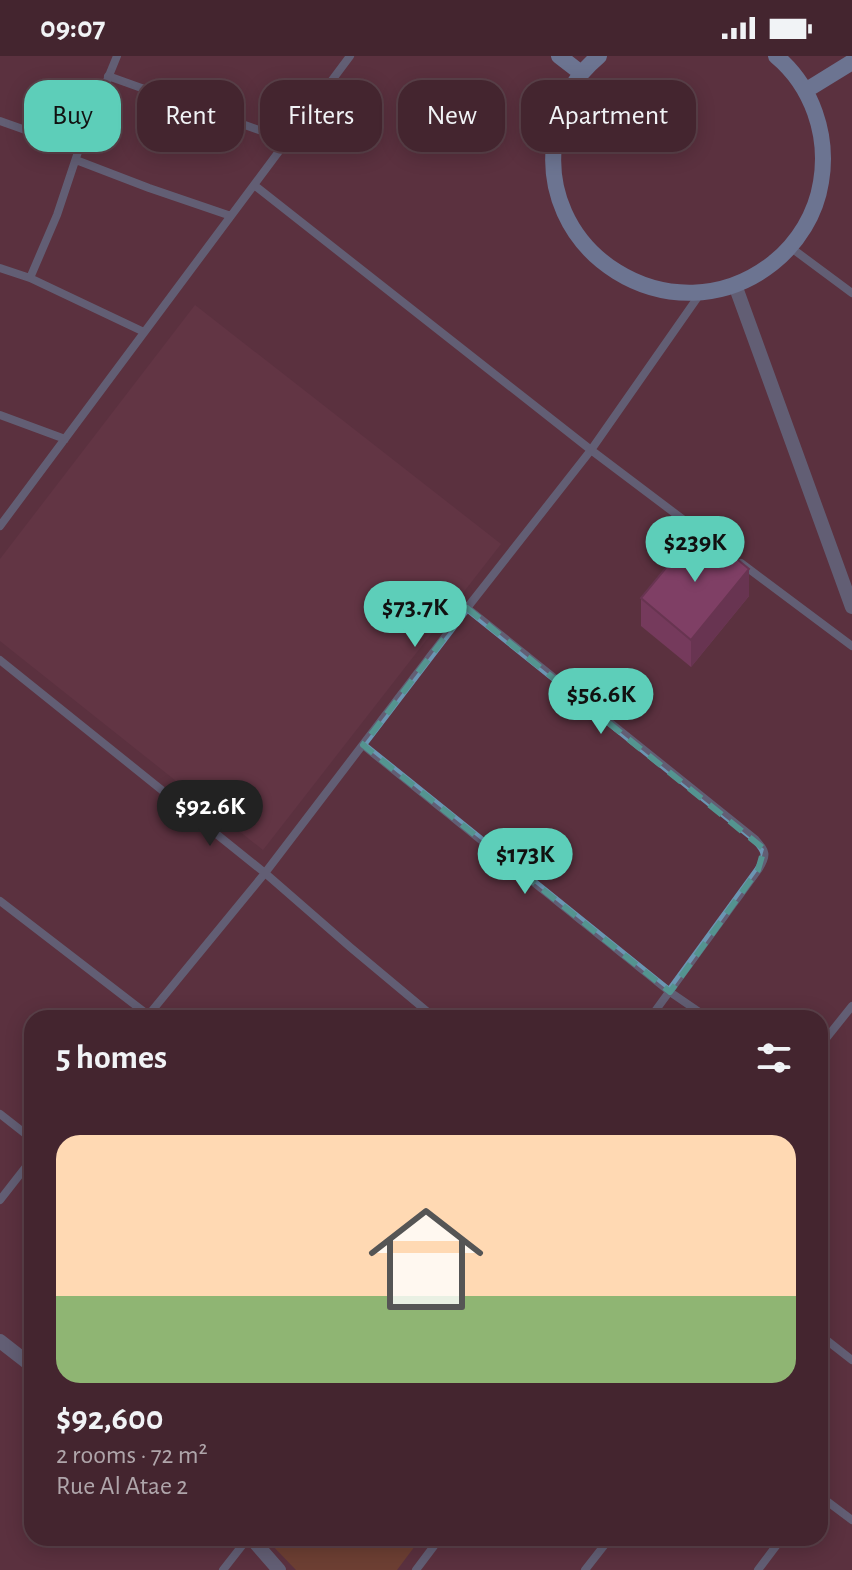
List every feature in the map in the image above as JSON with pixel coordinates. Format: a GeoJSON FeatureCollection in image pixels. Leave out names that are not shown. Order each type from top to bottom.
{"type":"FeatureCollection","features":[{"type":"Feature","properties":{"kind":"main road"},"geometry":{"type":"LineString","coordinates":[[559,56],[581,73]]}},
{"type":"Feature","properties":{"kind":"main road"},"geometry":{"type":"LineString","coordinates":[[599,56],[581,73],[559,116],[553,157],[559,197],[566,217],[577,234],[604,264],[622,276],[660,291],[680,293],[701,293],[735,285],[765,270],[790,247],[809,219],[823,171],[822,138],[805,91],[776,56]]}},
{"type":"Feature","properties":{"kind":"main road"},"geometry":{"type":"LineString","coordinates":[[805,91],[852,62]]}},
{"type":"Feature","properties":{"kind":"street"},"geometry":{"type":"LineString","coordinates":[[106,80],[117,56]]}},
{"type":"Feature","properties":{"kind":"street"},"geometry":{"type":"LineString","coordinates":[[330,80],[346,57]]}},
{"type":"Feature","properties":{"kind":"street"},"geometry":{"type":"LineString","coordinates":[[108,76],[260,130]]}},
{"type":"Feature","properties":{"kind":"street"},"geometry":{"type":"LineString","coordinates":[[0,121],[24,130]]}},
{"type":"Feature","properties":{"kind":"street"},"geometry":{"type":"LineString","coordinates":[[30,278],[57,215],[78,152]]}},
{"type":"Feature","properties":{"kind":"street"},"geometry":{"type":"LineString","coordinates":[[0,526],[278,152]]}},
{"type":"Feature","properties":{"kind":"street"},"geometry":{"type":"LineString","coordinates":[[76,160],[231,216]]}},
{"type":"Feature","properties":{"kind":"street"},"geometry":{"type":"LineString","coordinates":[[254,185],[591,450],[711,540]]}},
{"type":"Feature","properties":{"kind":"street"},"geometry":{"type":"LineString","coordinates":[[790,247],[852,293]]}},
{"type":"Feature","properties":{"kind":"street"},"geometry":{"type":"LineString","coordinates":[[0,268],[30,278],[144,332]]}},
{"type":"Feature","properties":{"kind":"street"},"geometry":{"type":"LineString","coordinates":[[735,285],[852,607]]}},
{"type":"Feature","properties":{"kind":"street"},"geometry":{"type":"LineString","coordinates":[[155,1010],[265,873],[591,450],[701,293]]}},
{"type":"Feature","properties":{"kind":"street"},"geometry":{"type":"LineString","coordinates":[[0,415],[65,439]]}},
{"type":"Feature","properties":{"kind":"street"},"geometry":{"type":"LineString","coordinates":[[735,558],[852,646]]}},
{"type":"Feature","properties":{"kind":"street"},"geometry":{"type":"LineString","coordinates":[[467,608],[764,849],[765,859],[656,1010]]}},
{"type":"Feature","properties":{"kind":"street"},"geometry":{"type":"LineString","coordinates":[[0,660],[265,873],[425,1010]]}},
{"type":"Feature","properties":{"kind":"street"},"geometry":{"type":"LineString","coordinates":[[363,745],[696,1010]]}},
{"type":"Feature","properties":{"kind":"street"},"geometry":{"type":"LineString","coordinates":[[0,901],[140,1010]]}},
{"type":"Feature","properties":{"kind":"street"},"geometry":{"type":"LineString","coordinates":[[828,1036],[852,1006]]}},
{"type":"Feature","properties":{"kind":"street"},"geometry":{"type":"LineString","coordinates":[[0,1114],[24,1133]]}},
{"type":"Feature","properties":{"kind":"street"},"geometry":{"type":"LineString","coordinates":[[0,1200],[24,1169]]}},
{"type":"Feature","properties":{"kind":"street"},"geometry":{"type":"LineString","coordinates":[[0,1341],[24,1360]]}},
{"type":"Feature","properties":{"kind":"street"},"geometry":{"type":"LineString","coordinates":[[828,1341],[852,1360]]}},
{"type":"Feature","properties":{"kind":"street"},"geometry":{"type":"LineString","coordinates":[[828,1502],[852,1520]]}},
{"type":"Feature","properties":{"kind":"street"},"geometry":{"type":"LineString","coordinates":[[223,1570],[242,1546]]}},
{"type":"Feature","properties":{"kind":"street"},"geometry":{"type":"LineString","coordinates":[[256,1546],[279,1570]]}},
{"type":"Feature","properties":{"kind":"street"},"geometry":{"type":"LineString","coordinates":[[416,1570],[434,1546]]}},
{"type":"Feature","properties":{"kind":"street"},"geometry":{"type":"LineString","coordinates":[[585,1570],[604,1546]]}},
{"type":"Feature","properties":{"kind":"street"},"geometry":{"type":"LineString","coordinates":[[758,1570],[776,1546]]}},
{"type":"Feature","properties":{"kind":"highlighted area"},"geometry":{"type":"Polygon","coordinates":[[[467,608],[764,849],[758,870],[670,992],[363,745],[467,608]]]}},
{"type":"Feature","properties":{"kind":"shaded area"},"geometry":{"type":"Polygon","coordinates":[[[195,305],[501,544],[263,850],[0,641],[0,559],[195,305]]]}},
{"type":"Feature","properties":{"kind":"shaded area"},"geometry":{"type":"Polygon","coordinates":[[[273,1546],[415,1546],[397,1570],[296,1570],[273,1546]]]}},
{"type":"Feature","properties":{"kind":"building"},"geometry":{"type":"Polygon","coordinates":[[[699,528],[749,569],[691,640],[641,598],[699,528]]]}}]}
